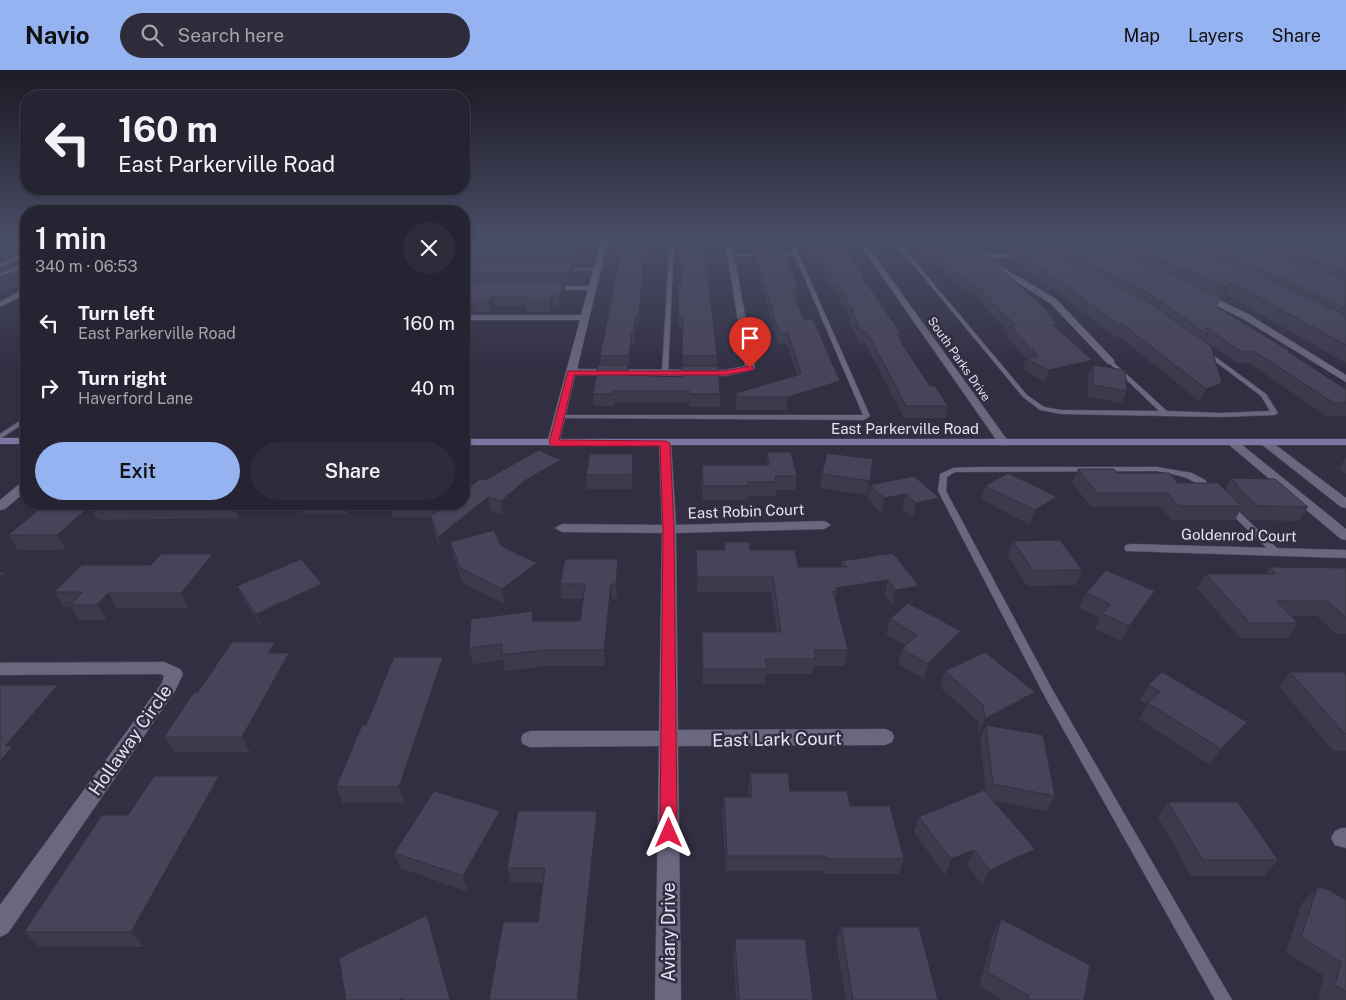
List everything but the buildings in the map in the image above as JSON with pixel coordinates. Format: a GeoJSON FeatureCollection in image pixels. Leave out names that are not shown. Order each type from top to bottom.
{"type":"FeatureCollection","features":[{"type":"Feature","properties":{"kind":"main road"},"geometry":{"type":"LineString","coordinates":[[0,441],[20,441]]}},
{"type":"Feature","properties":{"kind":"main road","name":"East Parkerville Road"},"geometry":{"type":"LineString","coordinates":[[470,442],[1346,442]]}},
{"type":"Feature","properties":{"kind":"street"},"geometry":{"type":"LineString","coordinates":[[553,443],[593,283]]}},
{"type":"Feature","properties":{"kind":"street"},"geometry":{"type":"LineString","coordinates":[[571,372],[725,373],[750,368],[736,283]]}},
{"type":"Feature","properties":{"kind":"street","name":"South Parks Drive"},"geometry":{"type":"LineString","coordinates":[[891,283],[1004,443]]}},
{"type":"Feature","properties":{"kind":"street"},"geometry":{"type":"LineString","coordinates":[[1020,283],[1053,301],[1111,362]]}},
{"type":"Feature","properties":{"kind":"street"},"geometry":{"type":"LineString","coordinates":[[533,288],[592,288]]}},
{"type":"Feature","properties":{"kind":"street"},"geometry":{"type":"LineString","coordinates":[[1194,292],[1245,316],[1346,379]]}},
{"type":"Feature","properties":{"kind":"street"},"geometry":{"type":"LineString","coordinates":[[0,305],[20,294]]}},
{"type":"Feature","properties":{"kind":"street"},"geometry":{"type":"LineString","coordinates":[[470,318],[586,318]]}},
{"type":"Feature","properties":{"kind":"street"},"geometry":{"type":"LineString","coordinates":[[1328,368],[1346,368]]}},
{"type":"Feature","properties":{"kind":"street"},"geometry":{"type":"LineString","coordinates":[[1232,442],[1346,536]]}},
{"type":"Feature","properties":{"kind":"street"},"geometry":{"type":"LineString","coordinates":[[1265,442],[1346,504]]}},
{"type":"Feature","properties":{"kind":"street","name":"Aviary Drive"},"geometry":{"type":"LineString","coordinates":[[665,443],[669,529],[668,1000]]}},
{"type":"Feature","properties":{"kind":"street"},"geometry":{"type":"LineString","coordinates":[[0,506],[20,490]]}},
{"type":"Feature","properties":{"kind":"street","name":"East Robin Court"},"geometry":{"type":"LineString","coordinates":[[562,528],[669,529],[824,525]]}},
{"type":"Feature","properties":{"kind":"street","name":"Goldenrod Court"},"geometry":{"type":"LineString","coordinates":[[1131,548],[1346,554]]}},
{"type":"Feature","properties":{"kind":"street","name":"Hollaway Circle"},"geometry":{"type":"LineString","coordinates":[[0,669],[164,668],[174,674],[169,686],[0,925]]}},
{"type":"Feature","properties":{"kind":"street","name":"East Lark Court"},"geometry":{"type":"LineString","coordinates":[[530,740],[885,738]]}},
{"type":"Feature","properties":{"kind":"lane"},"geometry":{"type":"LineString","coordinates":[[665,373],[670,283]]}},
{"type":"Feature","properties":{"kind":"lane"},"geometry":{"type":"LineString","coordinates":[[560,417],[864,418],[868,416],[810,283]]}},
{"type":"Feature","properties":{"kind":"lane"},"geometry":{"type":"LineString","coordinates":[[931,283],[1025,396],[1042,409],[1061,412],[1222,415],[1275,413],[1264,395],[1202,349]]}},
{"type":"Feature","properties":{"kind":"lane"},"geometry":{"type":"LineString","coordinates":[[1111,362],[1165,413]]}},
{"type":"Feature","properties":{"kind":"lane"},"geometry":{"type":"LineString","coordinates":[[0,437],[20,423]]}},
{"type":"Feature","properties":{"kind":"lane"},"geometry":{"type":"LineString","coordinates":[[1224,1000],[1048,692],[942,491],[942,476],[952,470],[978,469],[1157,469],[1189,475],[1202,482],[1276,552]]}},
{"type":"Feature","properties":{"kind":"shaded area"},"geometry":{"type":"Polygon","coordinates":[[[0,283],[20,283],[20,285],[0,295],[0,283]]]}},
{"type":"Feature","properties":{"kind":"route"},"geometry":{"type":"LineString","coordinates":[[669,833],[669,529],[665,443],[553,443],[571,372],[725,373],[745,371],[750,368]]}}]}
